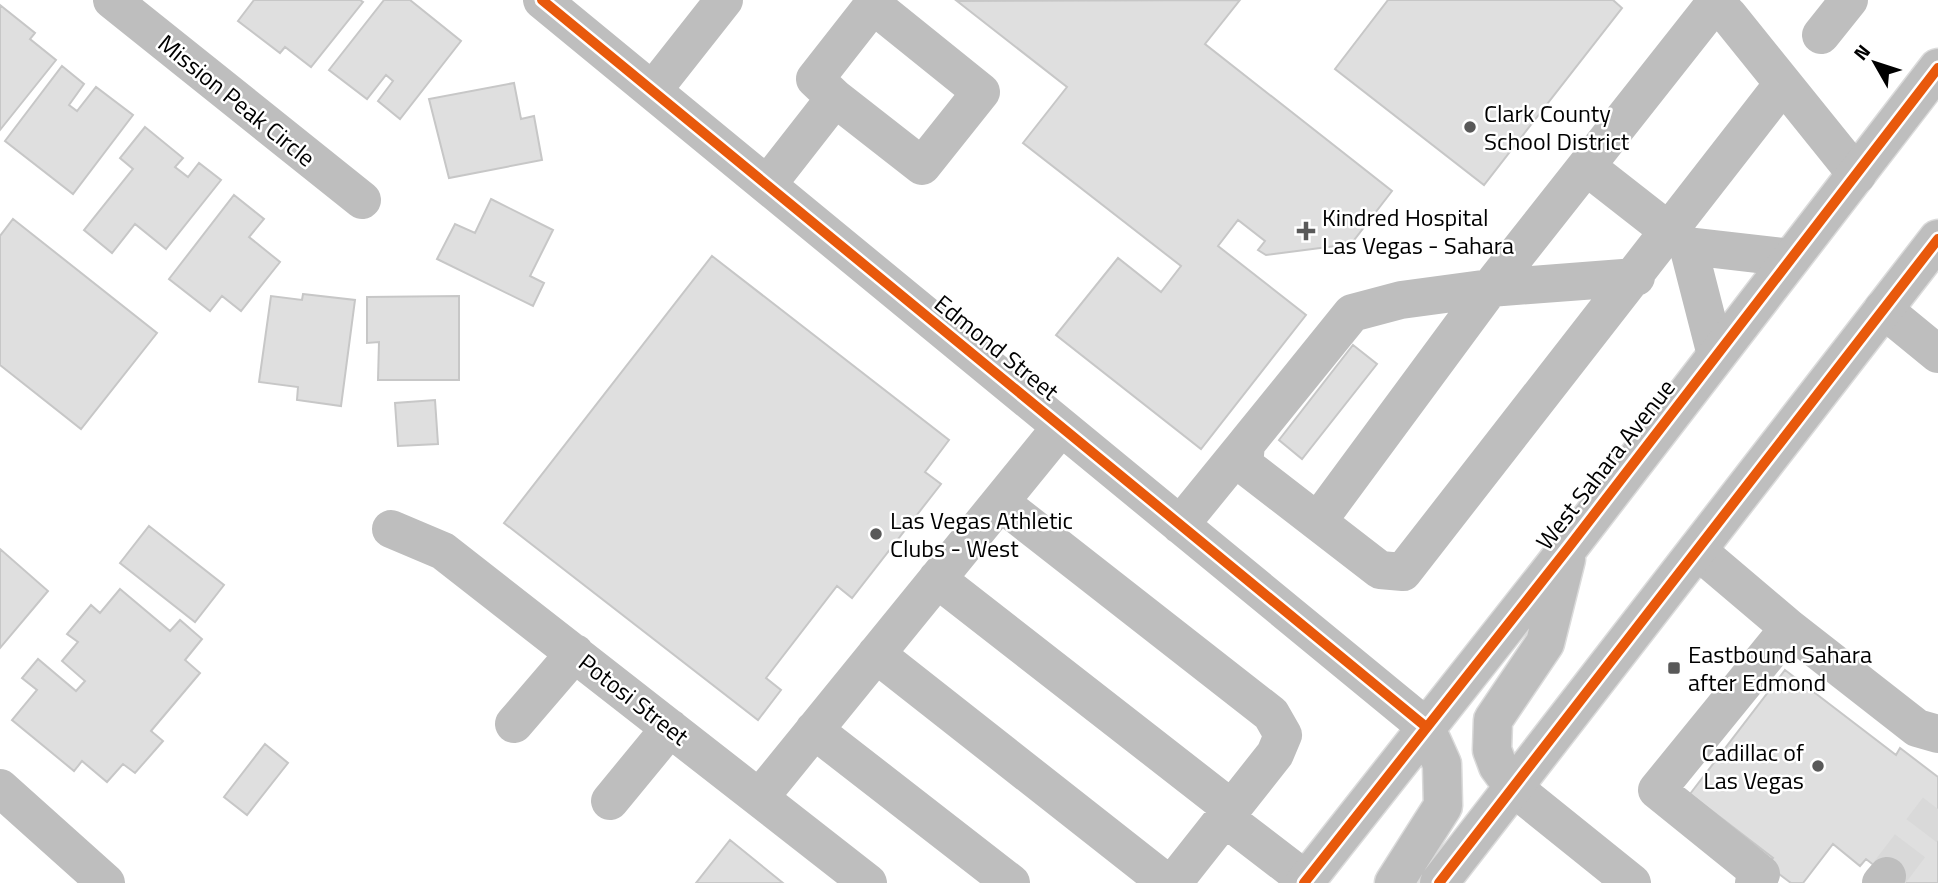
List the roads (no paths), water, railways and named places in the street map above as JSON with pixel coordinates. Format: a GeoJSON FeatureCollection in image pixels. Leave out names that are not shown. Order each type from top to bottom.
{"type":"FeatureCollection","features":[{"type":"Feature","properties":{"kind":"street","name":"Mission Peak Circle"},"geometry":{"type":"LineString","coordinates":[[111,0],[362,200]]}},
{"type":"Feature","properties":{"kind":"street","name":"Edmond Street"},"geometry":{"type":"LineString","coordinates":[[542,0],[1425,726]]}},
{"type":"Feature","properties":{"kind":"street"},"geometry":{"type":"LineString","coordinates":[[653,90],[724,0]]}},
{"type":"Feature","properties":{"kind":"street"},"geometry":{"type":"LineString","coordinates":[[1821,35],[1849,0]]}},
{"type":"Feature","properties":{"kind":"street"},"geometry":{"type":"LineString","coordinates":[[1318,521],[1490,288],[1587,167],[1713,1],[1728,15],[1857,175]]}},
{"type":"Feature","properties":{"kind":"street","name":"West Sahara Avenue"},"geometry":{"type":"LineString","coordinates":[[1305,882],[1425,726],[1569,547],[1938,68]]}},
{"type":"Feature","properties":{"kind":"street"},"geometry":{"type":"LineString","coordinates":[[1246,444],[1244,465],[1380,570],[1403,572],[1636,277],[1680,239],[1783,84]]}},
{"type":"Feature","properties":{"kind":"street"},"geometry":{"type":"LineString","coordinates":[[767,185],[835,98]]}},
{"type":"Feature","properties":{"kind":"street"},"geometry":{"type":"LineString","coordinates":[[1587,167],[1680,239],[1791,258]]}},
{"type":"Feature","properties":{"kind":"street"},"geometry":{"type":"LineString","coordinates":[[1680,239],[1716,355]]}},
{"type":"Feature","properties":{"kind":"street"},"geometry":{"type":"LineString","coordinates":[[1440,883],[1938,239]]}},
{"type":"Feature","properties":{"kind":"street"},"geometry":{"type":"LineString","coordinates":[[1180,525],[1352,313],[1401,300],[1490,288],[1636,277]]}},
{"type":"Feature","properties":{"kind":"street"},"geometry":{"type":"LineString","coordinates":[[1883,309],[1938,354]]}},
{"type":"Feature","properties":{"kind":"street"},"geometry":{"type":"LineString","coordinates":[[760,797],[1061,427]]}},
{"type":"Feature","properties":{"kind":"street"},"geometry":{"type":"LineString","coordinates":[[1000,502],[1271,714],[1283,735],[1275,754],[1173,883]]}},
{"type":"Feature","properties":{"kind":"street","name":"Potosi Street"},"geometry":{"type":"LineString","coordinates":[[391,529],[443,551],[868,883]]}},
{"type":"Feature","properties":{"kind":"street"},"geometry":{"type":"LineString","coordinates":[[1569,547],[1545,643],[1493,720],[1492,750],[1498,766],[1514,788],[1632,883]]}},
{"type":"Feature","properties":{"kind":"street"},"geometry":{"type":"LineString","coordinates":[[1698,550],[1789,628],[1917,728],[1938,734]]}},
{"type":"Feature","properties":{"kind":"street"},"geometry":{"type":"LineString","coordinates":[[937,579],[1228,813],[1305,882]]}},
{"type":"Feature","properties":{"kind":"street"},"geometry":{"type":"LineString","coordinates":[[1754,883],[1761,874],[1657,790],[1789,628]]}},
{"type":"Feature","properties":{"kind":"street"},"geometry":{"type":"LineString","coordinates":[[514,724],[575,653]]}},
{"type":"Feature","properties":{"kind":"street"},"geometry":{"type":"LineString","coordinates":[[876,654],[1167,883]]}},
{"type":"Feature","properties":{"kind":"street"},"geometry":{"type":"LineString","coordinates":[[1394,883],[1443,806],[1442,764],[1425,726]]}},
{"type":"Feature","properties":{"kind":"street"},"geometry":{"type":"LineString","coordinates":[[610,801],[670,728]]}},
{"type":"Feature","properties":{"kind":"street"},"geometry":{"type":"LineString","coordinates":[[814,730],[1011,883]]}},
{"type":"Feature","properties":{"kind":"street"},"geometry":{"type":"LineString","coordinates":[[0,788],[106,883]]}},
{"type":"Feature","properties":{"kind":"tunnel"},"geometry":{"type":"LineString","coordinates":[[1887,876],[1938,809]]}},
{"type":"Feature","properties":{"kind":"place","name":"Clark County School District"},"geometry":{"type":"Point","coordinates":[1470,127]}},
{"type":"Feature","properties":{"kind":"place","name":"Kindred Hospital Las Vegas - Sahara"},"geometry":{"type":"Point","coordinates":[1306,231]}},
{"type":"Feature","properties":{"kind":"place","name":"Las Vegas Athletic Clubs - West"},"geometry":{"type":"Point","coordinates":[876,534]}},
{"type":"Feature","properties":{"kind":"place","name":"Eastbound Sahara after Edmond"},"geometry":{"type":"Point","coordinates":[1674,668]}},
{"type":"Feature","properties":{"kind":"place","name":"Cadillac of Las Vegas"},"geometry":{"type":"Point","coordinates":[1818,766]}}]}
